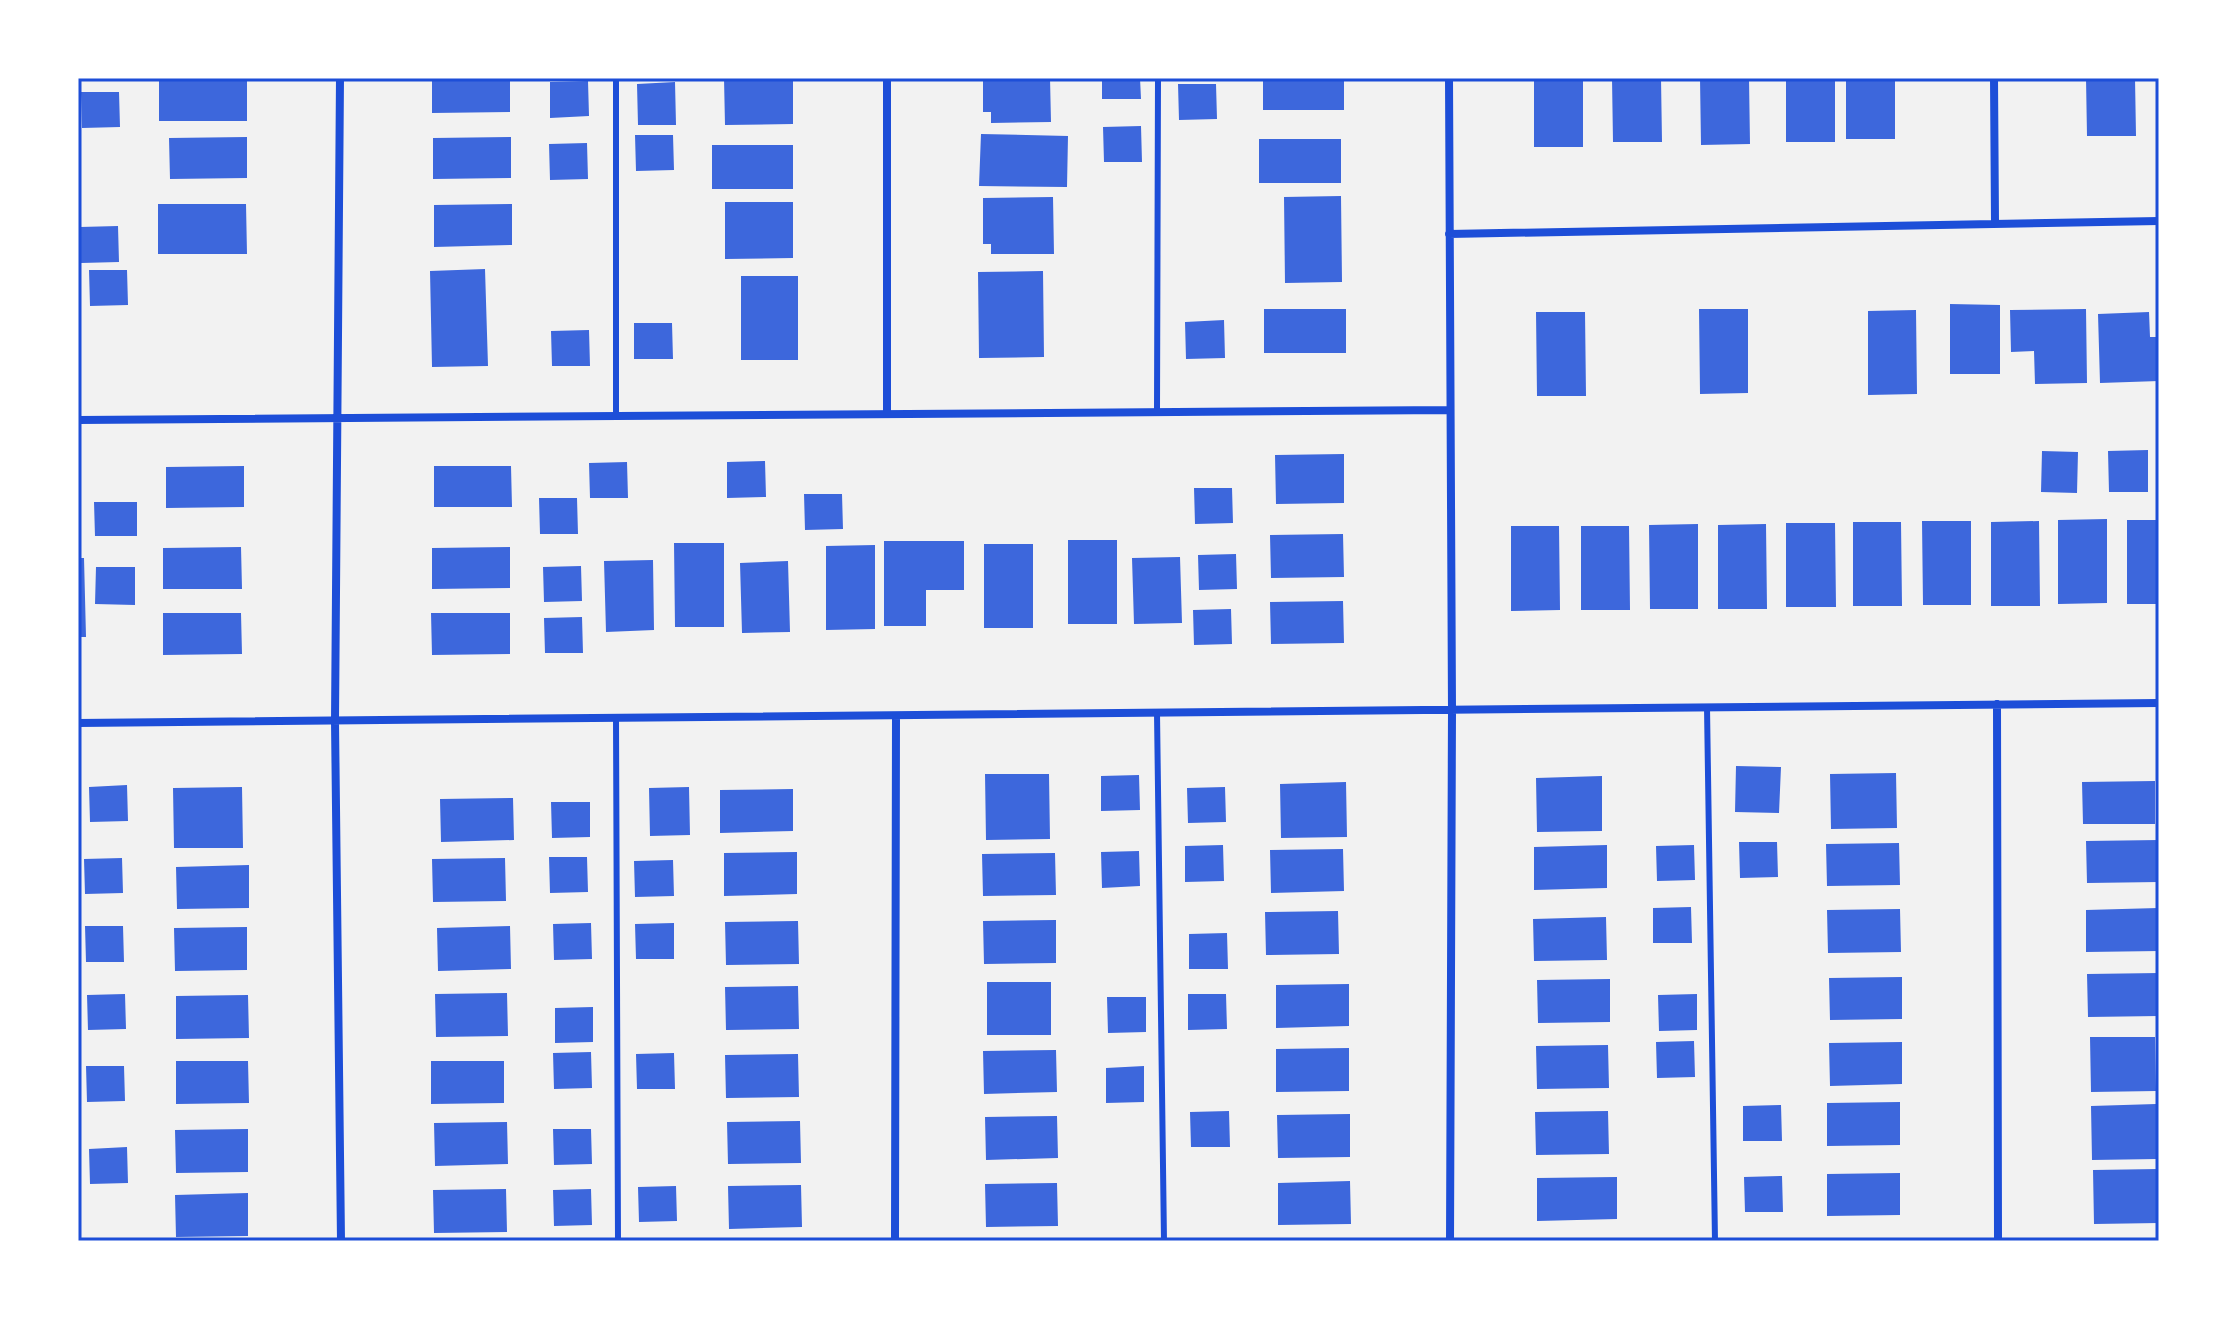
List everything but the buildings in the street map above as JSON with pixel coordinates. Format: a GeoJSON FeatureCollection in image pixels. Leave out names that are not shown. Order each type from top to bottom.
{"type":"FeatureCollection","features":[{"type":"Feature","properties":{"kind":"street"},"geometry":{"type":"LineString","coordinates":[[340,78],[335,721],[341,1241]]}},
{"type":"Feature","properties":{"kind":"street"},"geometry":{"type":"LineString","coordinates":[[887,78],[887,414]]}},
{"type":"Feature","properties":{"kind":"street"},"geometry":{"type":"LineString","coordinates":[[1449,78],[1452,710],[1450,1241]]}},
{"type":"Feature","properties":{"kind":"street"},"geometry":{"type":"LineString","coordinates":[[1994,78],[1995,222]]}},
{"type":"Feature","properties":{"kind":"street"},"geometry":{"type":"LineString","coordinates":[[1449,234],[2159,221]]}},
{"type":"Feature","properties":{"kind":"street"},"geometry":{"type":"LineString","coordinates":[[78,420],[1450,410]]}},
{"type":"Feature","properties":{"kind":"street"},"geometry":{"type":"LineString","coordinates":[[78,723],[2159,703]]}},
{"type":"Feature","properties":{"kind":"street"},"geometry":{"type":"LineString","coordinates":[[1997,704],[1998,1241]]}},
{"type":"Feature","properties":{"kind":"street"},"geometry":{"type":"LineString","coordinates":[[895,1241],[896,716]]}},
{"type":"Feature","properties":{"kind":"lane"},"geometry":{"type":"LineString","coordinates":[[616,78],[616,416]]}},
{"type":"Feature","properties":{"kind":"lane"},"geometry":{"type":"LineString","coordinates":[[1157,412],[1158,78]]}},
{"type":"Feature","properties":{"kind":"lane"},"geometry":{"type":"LineString","coordinates":[[1707,707],[1715,1241]]}},
{"type":"Feature","properties":{"kind":"lane"},"geometry":{"type":"LineString","coordinates":[[1157,713],[1164,1241]]}},
{"type":"Feature","properties":{"kind":"lane"},"geometry":{"type":"LineString","coordinates":[[616,718],[618,1241]]}}]}
